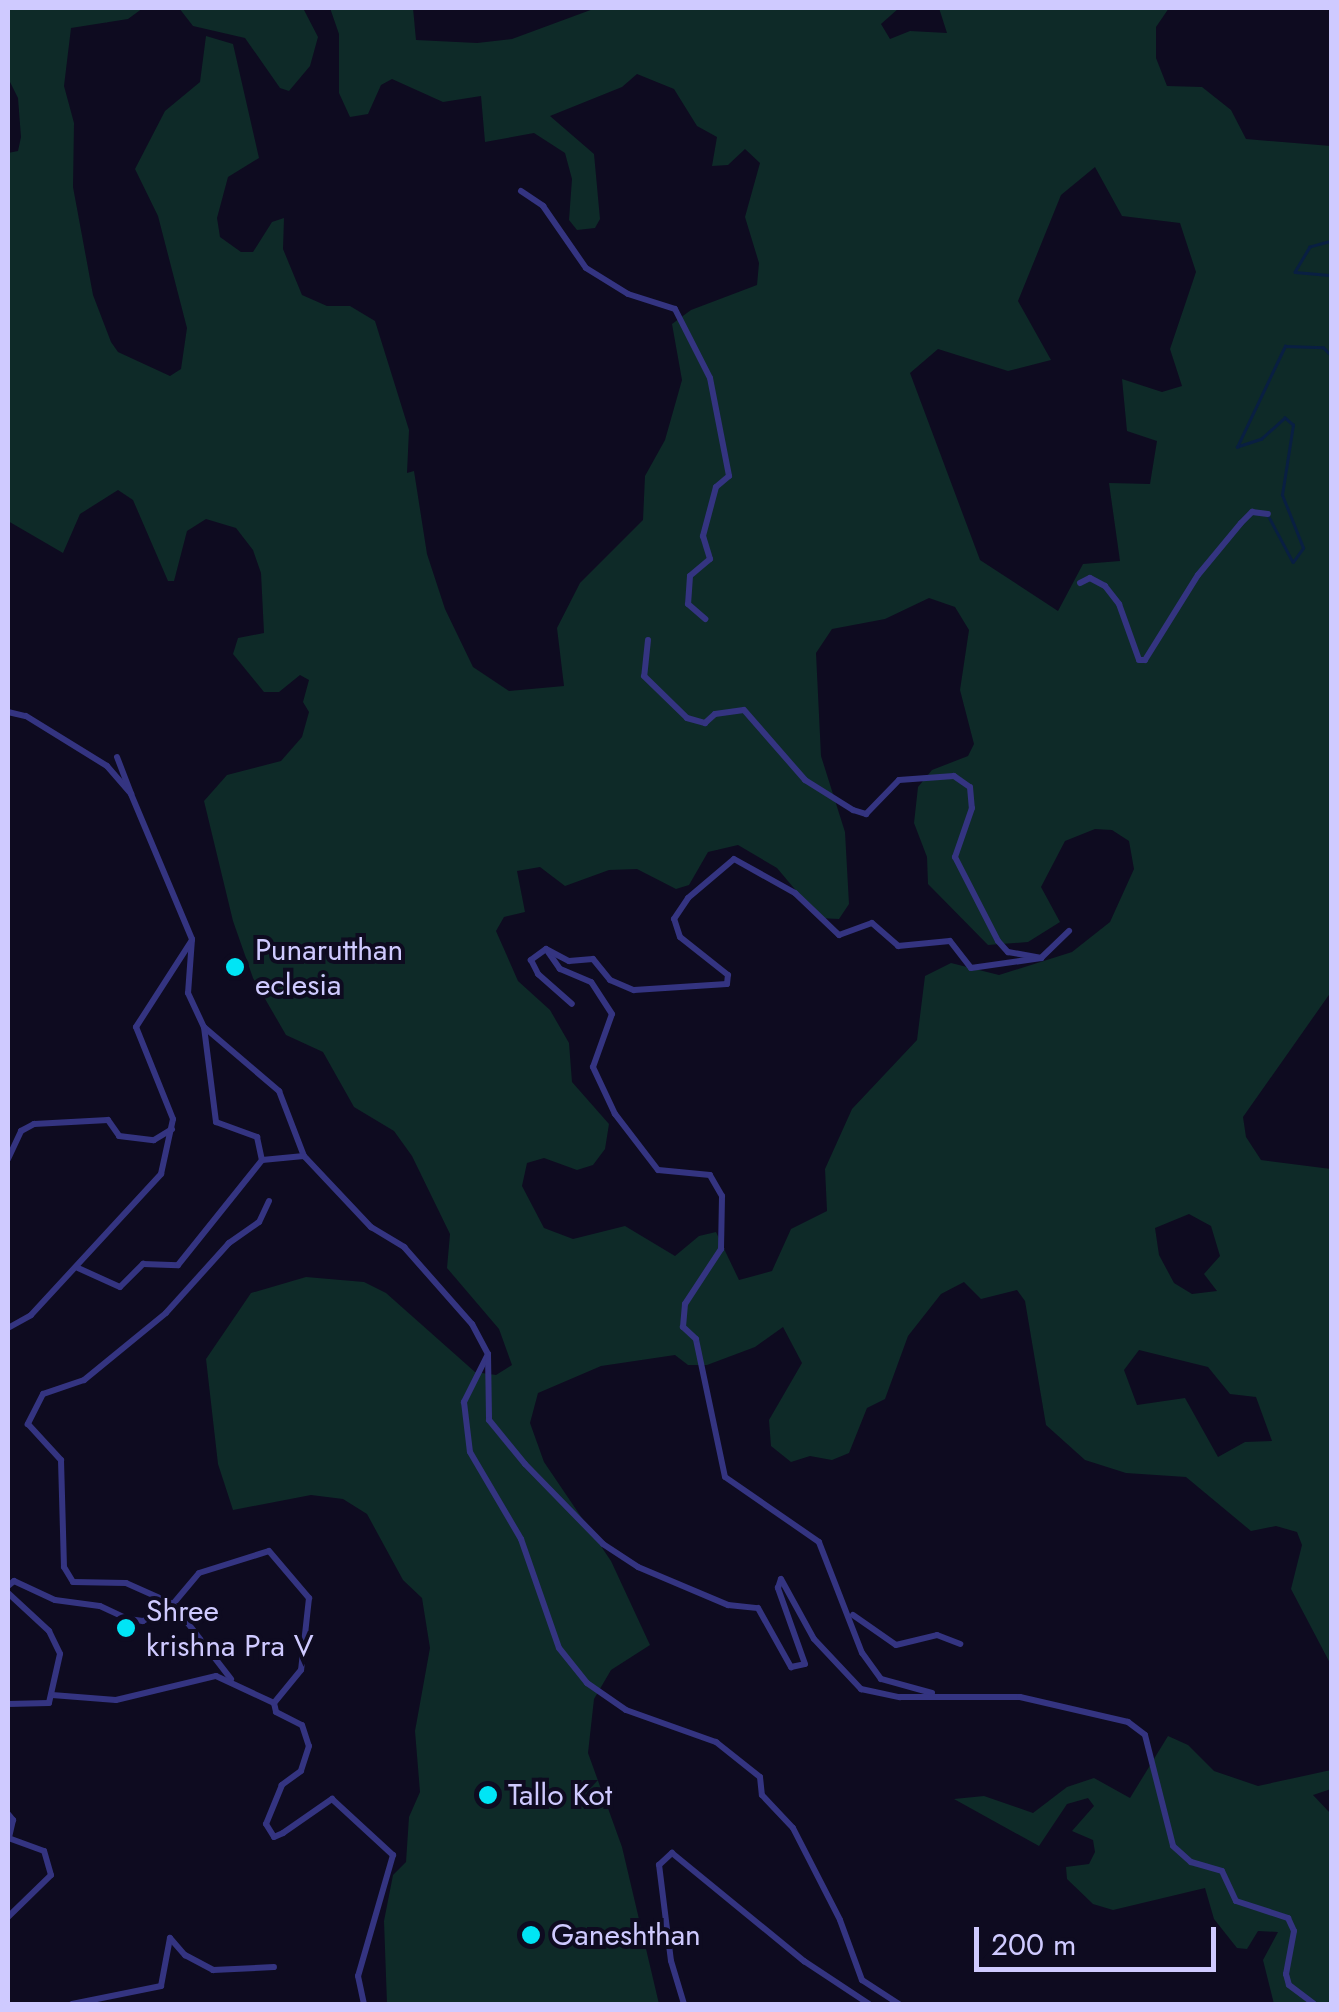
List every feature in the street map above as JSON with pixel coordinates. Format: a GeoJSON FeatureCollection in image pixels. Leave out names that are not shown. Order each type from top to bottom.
{"type":"FeatureCollection","features":[{"type":"Feature","properties":{"kind":"street"},"geometry":{"type":"LineString","coordinates":[[521,191],[543,206],[586,268],[628,294],[675,309],[710,378],[728,476],[716,487],[704,536],[710,559],[690,576],[688,604],[705,619]]}},
{"type":"Feature","properties":{"kind":"street"},"geometry":{"type":"LineString","coordinates":[[1080,583],[1090,578],[1106,586],[1120,604],[1138,660],[1145,660],[1198,575],[1241,523],[1252,512],[1268,514]]}},
{"type":"Feature","properties":{"kind":"street"},"geometry":{"type":"LineString","coordinates":[[648,640],[644,676],[686,718],[705,723],[715,714],[744,710],[804,780],[854,810],[866,814],[899,780],[954,776],[970,787],[972,808],[955,857],[998,941],[1008,952],[1041,958]]}},
{"type":"Feature","properties":{"kind":"street"},"geometry":{"type":"LineString","coordinates":[[8,712],[26,716],[107,766],[131,794]]}},
{"type":"Feature","properties":{"kind":"street"},"geometry":{"type":"LineString","coordinates":[[117,757],[192,939],[188,992],[204,1027],[216,1122],[258,1136],[262,1160]]}},
{"type":"Feature","properties":{"kind":"street"},"geometry":{"type":"LineString","coordinates":[[546,949],[569,961],[592,959],[610,980],[634,990],[726,984],[728,976],[680,937],[674,918],[688,898],[734,859],[795,893],[839,935],[872,923],[898,946],[950,941],[971,968],[1041,958],[1069,931]]}},
{"type":"Feature","properties":{"kind":"street"},"geometry":{"type":"LineString","coordinates":[[8,1328],[31,1314],[78,1268],[162,1174],[174,1128],[136,1027],[192,939]]}},
{"type":"Feature","properties":{"kind":"street"},"geometry":{"type":"LineString","coordinates":[[546,949],[531,960],[538,974],[572,1004]]}},
{"type":"Feature","properties":{"kind":"street"},"geometry":{"type":"LineString","coordinates":[[546,949],[560,970],[592,982],[612,1014],[593,1067],[615,1114],[658,1170],[710,1176],[722,1196],[721,1248],[685,1304],[683,1326],[696,1339],[725,1477],[819,1542],[849,1610],[862,1652],[881,1679],[932,1693]]}},
{"type":"Feature","properties":{"kind":"street"},"geometry":{"type":"LineString","coordinates":[[204,1027],[279,1091],[304,1156],[371,1227],[420,1264],[464,1312],[488,1354],[489,1420],[603,1544],[671,1585],[758,1608],[791,1666],[799,1669],[805,1664],[778,1588],[786,1581],[814,1639],[844,1678],[882,1695],[932,1693],[1036,1700],[1112,1715],[1144,1735],[1173,1846],[1192,1862],[1222,1871],[1236,1901],[1288,1918],[1294,1931],[1286,1974],[1314,2004]]}},
{"type":"Feature","properties":{"kind":"street"},"geometry":{"type":"LineString","coordinates":[[8,1159],[21,1131],[34,1124],[108,1120],[119,1136],[154,1140],[174,1128]]}},
{"type":"Feature","properties":{"kind":"street"},"geometry":{"type":"LineString","coordinates":[[78,1268],[120,1286],[143,1264],[178,1264],[262,1160],[304,1156]]}},
{"type":"Feature","properties":{"kind":"street"},"geometry":{"type":"LineString","coordinates":[[270,1201],[259,1222],[229,1242],[166,1313],[84,1380],[44,1394],[32,1408],[28,1424],[61,1460],[68,1575],[73,1582],[126,1583],[173,1604],[236,1690],[270,1696],[276,1712],[302,1725],[308,1746],[302,1771],[282,1784],[269,1810],[266,1824],[274,1837],[332,1799],[393,1855],[358,1976],[364,2004]]}},
{"type":"Feature","properties":{"kind":"street"},"geometry":{"type":"LineString","coordinates":[[488,1354],[464,1402],[470,1452],[521,1538],[560,1648],[587,1683],[626,1710],[716,1742],[760,1777],[762,1795],[793,1828],[840,1920],[862,1980],[899,2004]]}},
{"type":"Feature","properties":{"kind":"street"},"geometry":{"type":"LineString","coordinates":[[8,1704],[40,1707],[52,1694],[58,1646],[8,1590],[14,1581],[55,1600],[142,1621],[173,1604],[199,1573],[274,1551],[311,1607],[301,1670],[274,1704]]}},
{"type":"Feature","properties":{"kind":"street"},"geometry":{"type":"LineString","coordinates":[[849,1610],[896,1645],[937,1635],[960,1644]]}},
{"type":"Feature","properties":{"kind":"street"},"geometry":{"type":"LineString","coordinates":[[52,1694],[116,1700],[198,1677],[230,1679]]}},
{"type":"Feature","properties":{"kind":"street"},"geometry":{"type":"LineString","coordinates":[[8,1814],[9,1838],[44,1851],[50,1875],[8,1918]]}},
{"type":"Feature","properties":{"kind":"street"},"geometry":{"type":"LineString","coordinates":[[684,2004],[660,1865],[672,1853],[804,1961],[868,2004]]}},
{"type":"Feature","properties":{"kind":"street"},"geometry":{"type":"LineString","coordinates":[[72,2004],[162,1986],[170,1938],[185,1955],[213,1970],[274,1967]]}},
{"type":"Feature","properties":{"kind":"green space"},"geometry":{"type":"Polygon","coordinates":[[[8,8],[143,8],[128,19],[71,28],[64,86],[74,123],[73,187],[93,295],[118,352],[170,376],[181,369],[187,328],[158,216],[135,169],[165,111],[200,82],[206,36],[233,44],[259,158],[228,177],[217,218],[220,237],[241,252],[253,252],[272,222],[284,218],[283,249],[302,295],[327,306],[350,306],[375,321],[409,430],[407,473],[414,471],[427,554],[445,609],[473,667],[509,691],[564,686],[557,628],[580,583],[643,520],[645,476],[665,440],[682,380],[672,324],[691,310],[757,285],[759,263],[745,217],[760,163],[745,149],[728,165],[712,166],[717,137],[697,126],[674,89],[637,74],[622,87],[550,116],[594,154],[600,219],[595,228],[577,230],[569,220],[572,179],[565,153],[534,133],[485,142],[481,96],[443,102],[392,79],[381,85],[368,114],[350,117],[339,93],[339,34],[330,8],[413,8],[416,40],[477,43],[512,39],[596,8],[899,8],[881,24],[890,39],[910,31],[947,33],[939,8],[1169,8],[1156,27],[1156,58],[1167,86],[1202,87],[1231,110],[1246,139],[1331,146],[1331,992],[1243,1117],[1246,1137],[1261,1160],[1331,1169],[1331,1665],[1291,1589],[1302,1545],[1297,1532],[1276,1526],[1251,1531],[1186,1477],[1126,1473],[1085,1460],[1046,1425],[1025,1301],[1017,1290],[981,1299],[964,1282],[941,1294],[908,1336],[885,1399],[867,1408],[849,1453],[832,1460],[810,1456],[791,1462],[771,1446],[769,1420],[802,1363],[783,1327],[755,1347],[707,1365],[688,1365],[675,1355],[601,1366],[538,1393],[530,1423],[544,1462],[611,1561],[650,1645],[611,1670],[594,1699],[588,1753],[622,1847],[659,2004],[387,2004],[384,1921],[393,1875],[406,1862],[409,1817],[420,1792],[415,1731],[430,1648],[422,1598],[403,1580],[367,1514],[343,1499],[311,1495],[233,1510],[218,1464],[206,1359],[251,1293],[306,1277],[364,1282],[386,1293],[475,1372],[496,1375],[512,1365],[499,1329],[447,1268],[450,1234],[412,1156],[394,1131],[354,1107],[323,1052],[286,1035],[253,978],[233,921],[204,801],[227,775],[281,761],[302,737],[309,712],[303,702],[309,680],[300,675],[279,692],[264,692],[233,654],[238,638],[264,633],[261,573],[253,550],[236,528],[206,519],[187,531],[174,581],[168,581],[133,500],[118,490],[80,514],[63,553],[8,521],[8,153],[18,151],[21,137],[18,98],[8,78],[8,8]],[[1095,167],[1061,195],[1018,301],[1051,360],[1008,371],[938,349],[910,373],[980,560],[1058,611],[1083,564],[1120,561],[1109,483],[1150,484],[1157,441],[1127,431],[1122,379],[1162,392],[1182,386],[1170,349],[1196,272],[1180,223],[1122,216],[1095,167]],[[929,598],[885,619],[832,629],[816,653],[821,756],[845,832],[849,904],[839,919],[819,918],[777,868],[738,845],[708,852],[689,885],[676,889],[637,869],[609,870],[565,886],[540,867],[517,871],[525,912],[504,917],[496,931],[518,981],[550,1010],[569,1043],[572,1082],[609,1124],[605,1149],[593,1165],[577,1170],[544,1158],[527,1163],[522,1186],[544,1228],[573,1239],[625,1226],[675,1256],[699,1236],[716,1232],[739,1280],[772,1271],[791,1229],[827,1211],[825,1169],[852,1109],[917,1040],[925,976],[951,963],[999,975],[1072,952],[1110,922],[1134,869],[1129,841],[1112,830],[1095,829],[1065,841],[1041,887],[1060,922],[1028,942],[988,945],[928,884],[927,857],[914,823],[918,787],[932,770],[968,756],[974,744],[960,690],[969,630],[955,607],[929,598]],[[1189,1214],[1155,1228],[1159,1255],[1174,1283],[1192,1294],[1217,1291],[1204,1274],[1220,1256],[1211,1226],[1189,1214]],[[1139,1350],[1124,1370],[1137,1405],[1185,1398],[1218,1457],[1245,1442],[1272,1441],[1256,1397],[1230,1394],[1208,1367],[1139,1350]]]}},
{"type":"Feature","properties":{"kind":"green space"},"geometry":{"type":"Polygon","coordinates":[[[179,8],[303,8],[318,37],[310,66],[289,91],[280,88],[245,38],[193,26],[179,8]]]}},
{"type":"Feature","properties":{"kind":"green space"},"geometry":{"type":"Polygon","coordinates":[[[1168,1736],[1188,1745],[1214,1771],[1258,1786],[1331,1770],[1331,1789],[1313,1795],[1331,1814],[1331,2004],[1274,2004],[1263,1960],[1278,1932],[1258,1931],[1247,1949],[1237,1948],[1214,1919],[1205,1888],[1113,1910],[1093,1904],[1067,1879],[1066,1867],[1089,1864],[1095,1852],[1093,1840],[1072,1831],[1094,1806],[1088,1798],[1067,1804],[1039,1846],[954,1799],[984,1796],[1033,1813],[1067,1787],[1094,1778],[1130,1798],[1168,1736]]]}},
{"type":"Feature","properties":{"kind":"waterway"},"geometry":{"type":"LineString","coordinates":[[1332,241],[1310,247],[1295,272],[1332,275]]}},
{"type":"Feature","properties":{"kind":"waterway"},"geometry":{"type":"LineString","coordinates":[[1268,515],[1293,562],[1303,548],[1282,495],[1293,425],[1285,418],[1262,439],[1237,447],[1285,346],[1323,347],[1332,356]]}},
{"type":"Feature","properties":{"kind":"place","name":"Punarutthan eclesia"},"geometry":{"type":"Point","coordinates":[235,967]}},
{"type":"Feature","properties":{"kind":"place","name":"Shree krishna Pra V"},"geometry":{"type":"Point","coordinates":[126,1628]}},
{"type":"Feature","properties":{"kind":"place","name":"Tallo Kot"},"geometry":{"type":"Point","coordinates":[488,1795]}},
{"type":"Feature","properties":{"kind":"place","name":"Ganeshthan"},"geometry":{"type":"Point","coordinates":[531,1935]}}]}
